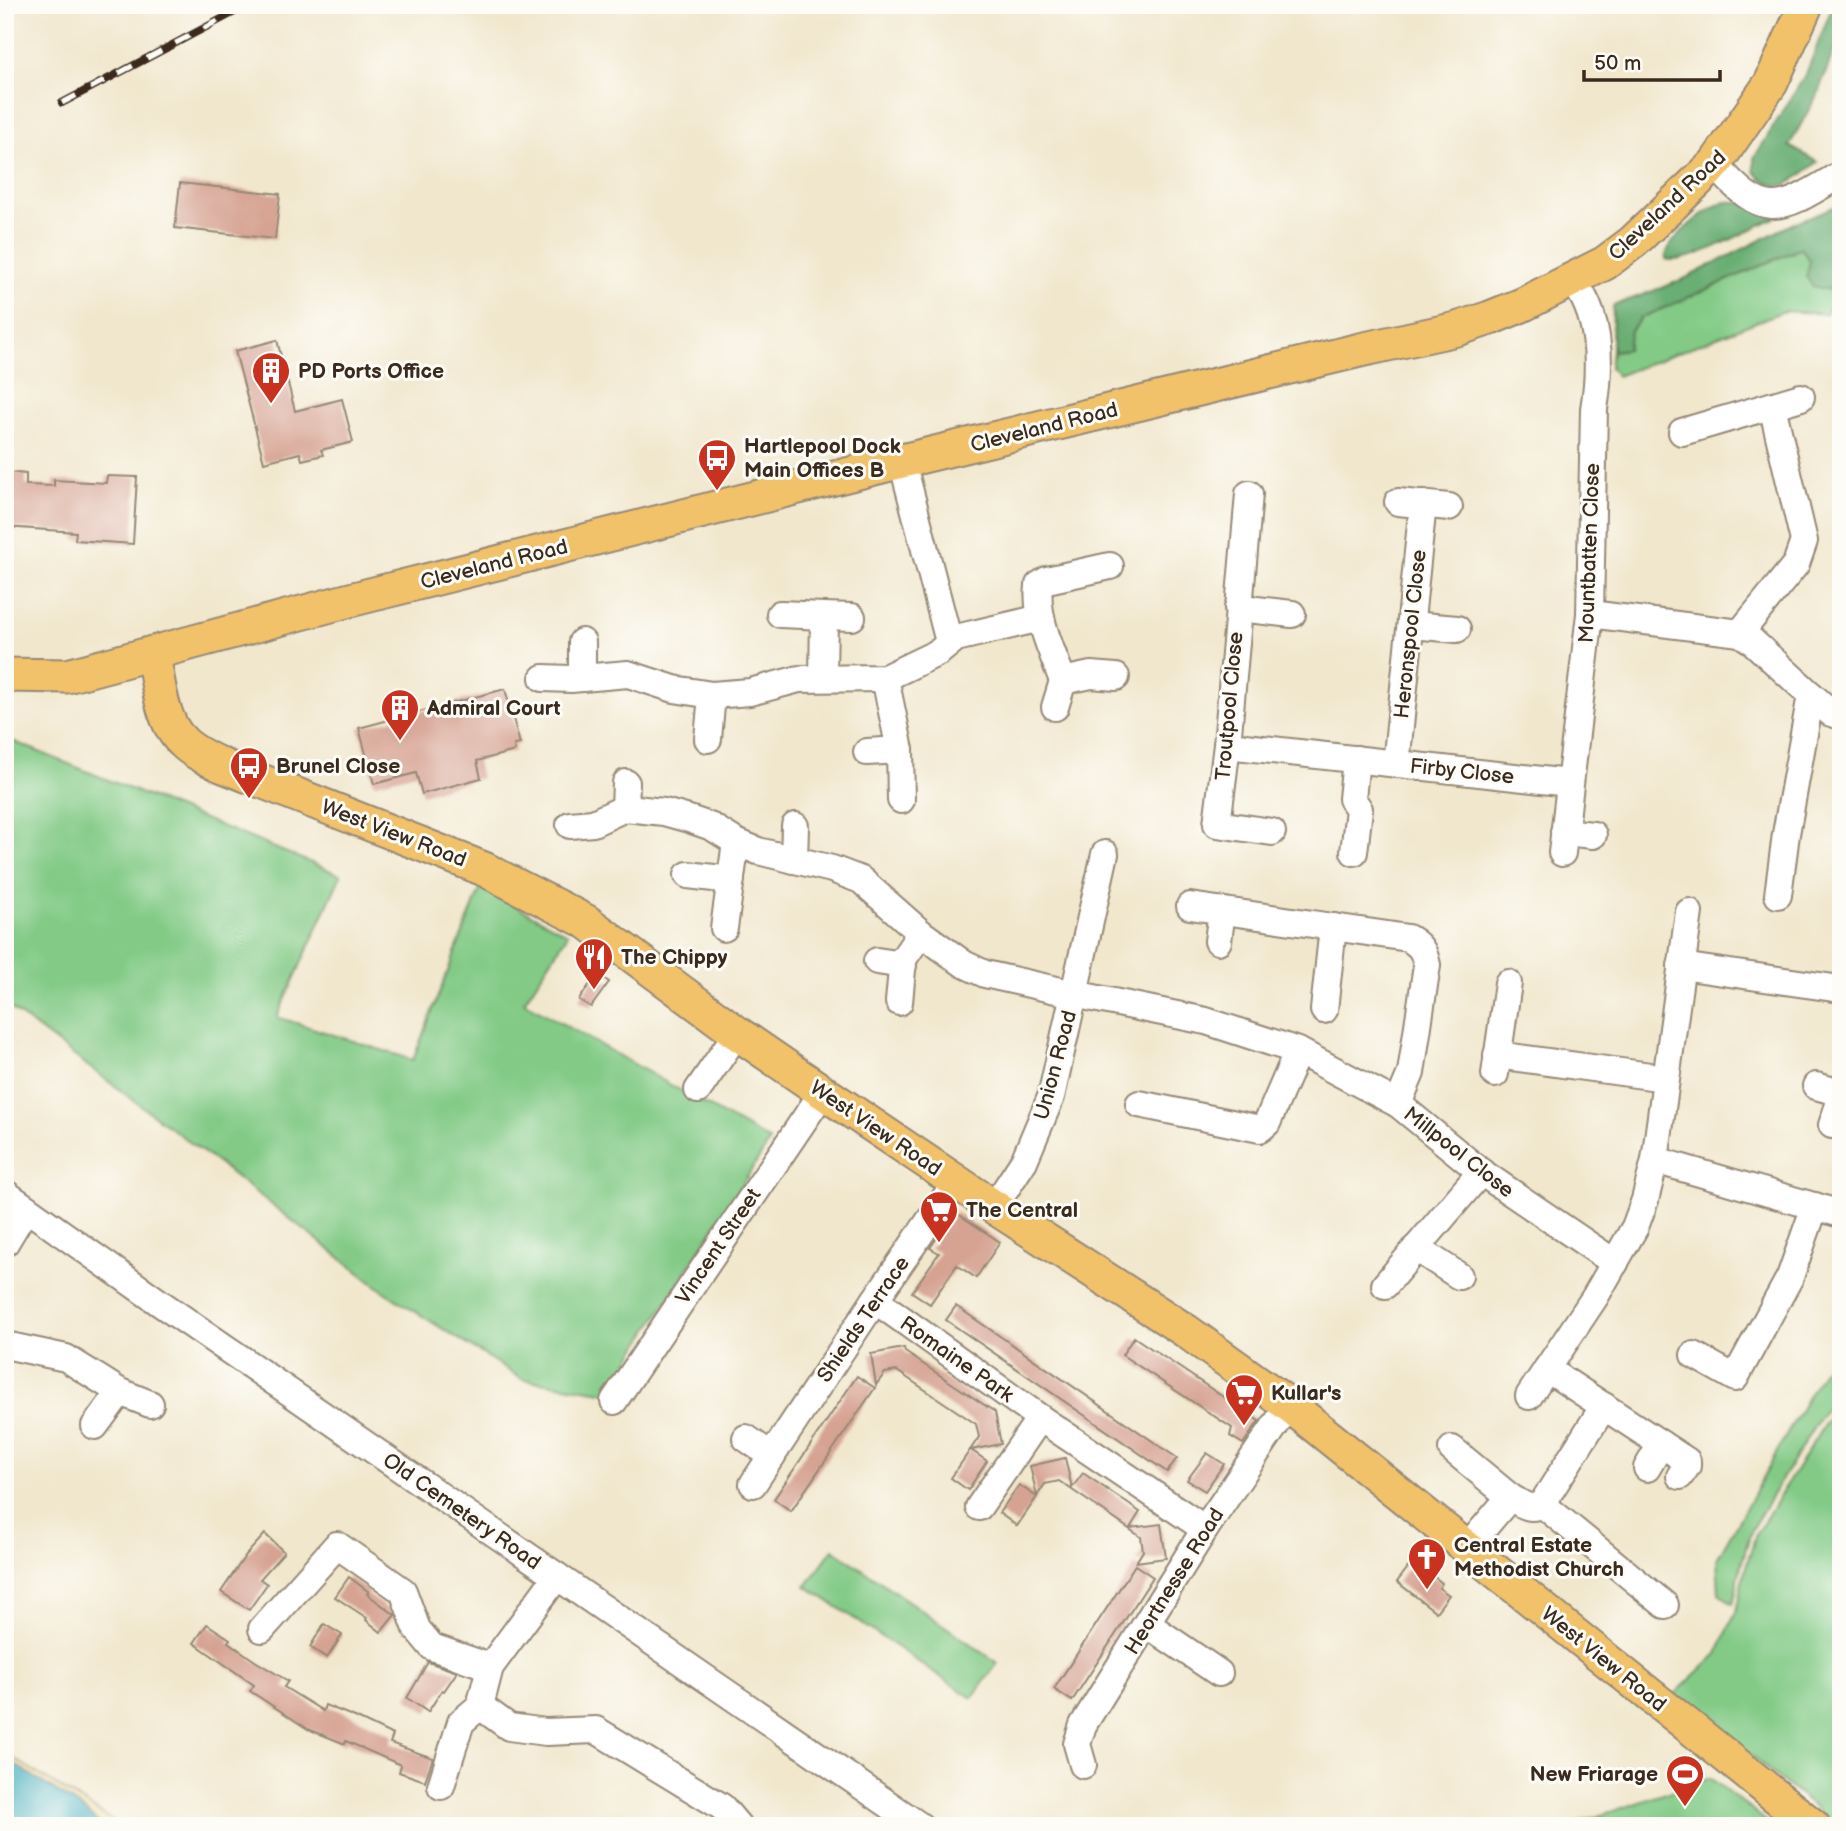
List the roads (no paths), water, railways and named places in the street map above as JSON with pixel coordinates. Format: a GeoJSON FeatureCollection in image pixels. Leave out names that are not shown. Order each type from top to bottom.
{"type":"FeatureCollection","features":[{"type":"Feature","properties":{"kind":"main road","name":"Cleveland Road"},"geometry":{"type":"LineString","coordinates":[[153,653],[346,601],[902,461],[1457,329],[1522,305],[1605,263],[1633,242],[1715,164],[1772,83],[1806,5]]}},
{"type":"Feature","properties":{"kind":"main road"},"geometry":{"type":"LineString","coordinates":[[5,675],[67,676],[153,653]]}},
{"type":"Feature","properties":{"kind":"main road","name":"West View Road"},"geometry":{"type":"LineString","coordinates":[[153,653],[170,722],[181,741],[198,754],[484,869],[587,922],[737,1033],[994,1208],[1186,1331],[1289,1405],[1813,1826]]}},
{"type":"Feature","properties":{"kind":"street"},"geometry":{"type":"LineString","coordinates":[[1715,164],[1734,187],[1769,206],[1786,205],[1800,199],[1841,174]]}},
{"type":"Feature","properties":{"kind":"street","name":"Mountbatten Close"},"geometry":{"type":"LineString","coordinates":[[1571,279],[1582,292],[1597,335],[1597,388],[1594,408],[1590,614],[1563,842],[1593,835]]}},
{"type":"Feature","properties":{"kind":"street"},"geometry":{"type":"LineString","coordinates":[[1682,432],[1801,397]]}},
{"type":"Feature","properties":{"kind":"street"},"geometry":{"type":"LineString","coordinates":[[1740,633],[1796,564],[1804,541],[1772,406]]}},
{"type":"Feature","properties":{"kind":"street"},"geometry":{"type":"LineString","coordinates":[[902,461],[949,642]]}},
{"type":"Feature","properties":{"kind":"street","name":"Troutpool Close"},"geometry":{"type":"LineString","coordinates":[[1249,494],[1257,534],[1238,608],[1227,745],[1217,824],[1272,831]]}},
{"type":"Feature","properties":{"kind":"street","name":"Heronspool Close"},"geometry":{"type":"LineString","coordinates":[[1396,764],[1411,625],[1410,503],[1449,507]]}},
{"type":"Feature","properties":{"kind":"street"},"geometry":{"type":"LineString","coordinates":[[1055,707],[1063,681],[1041,618],[1038,596],[1040,585],[1047,580],[1110,566]]}},
{"type":"Feature","properties":{"kind":"street"},"geometry":{"type":"LineString","coordinates":[[1238,608],[1292,614]]}},
{"type":"Feature","properties":{"kind":"street"},"geometry":{"type":"LineString","coordinates":[[780,614],[852,617]]}},
{"type":"Feature","properties":{"kind":"street"},"geometry":{"type":"LineString","coordinates":[[1590,614],[1740,633],[1831,713],[1841,716]]}},
{"type":"Feature","properties":{"kind":"street"},"geometry":{"type":"LineString","coordinates":[[823,677],[824,616]]}},
{"type":"Feature","properties":{"kind":"street"},"geometry":{"type":"LineString","coordinates":[[543,678],[628,674],[674,689],[712,695],[750,692],[799,679],[885,678],[939,652],[956,638],[1041,618]]}},
{"type":"Feature","properties":{"kind":"street"},"geometry":{"type":"LineString","coordinates":[[1411,625],[1457,629]]}},
{"type":"Feature","properties":{"kind":"street"},"geometry":{"type":"LineString","coordinates":[[582,642],[582,678]]}},
{"type":"Feature","properties":{"kind":"street"},"geometry":{"type":"LineString","coordinates":[[1063,681],[1091,675],[1116,677]]}},
{"type":"Feature","properties":{"kind":"street"},"geometry":{"type":"LineString","coordinates":[[885,678],[900,750],[901,800]]}},
{"type":"Feature","properties":{"kind":"street"},"geometry":{"type":"LineString","coordinates":[[708,739],[712,695]]}},
{"type":"Feature","properties":{"kind":"street"},"geometry":{"type":"LineString","coordinates":[[1778,895],[1775,832],[1811,695]]}},
{"type":"Feature","properties":{"kind":"street","name":"Firby Close"},"geometry":{"type":"LineString","coordinates":[[1227,745],[1569,783]]}},
{"type":"Feature","properties":{"kind":"street"},"geometry":{"type":"LineString","coordinates":[[867,752],[900,750]]}},
{"type":"Feature","properties":{"kind":"street"},"geometry":{"type":"LineString","coordinates":[[1354,852],[1359,809],[1352,799],[1356,760]]}},
{"type":"Feature","properties":{"kind":"street"},"geometry":{"type":"LineString","coordinates":[[570,825],[593,822],[625,796],[712,827],[736,842],[758,851],[832,869],[861,880],[921,933],[964,964],[985,974],[1074,994]]}},
{"type":"Feature","properties":{"kind":"street"},"geometry":{"type":"LineString","coordinates":[[794,860],[795,826]]}},
{"type":"Feature","properties":{"kind":"street"},"geometry":{"type":"LineString","coordinates":[[724,928],[736,842]]}},
{"type":"Feature","properties":{"kind":"street","name":"Union Road"},"geometry":{"type":"LineString","coordinates":[[994,1208],[1024,1161],[1051,1097],[1105,854]]}},
{"type":"Feature","properties":{"kind":"street"},"geometry":{"type":"LineString","coordinates":[[688,875],[731,880]]}},
{"type":"Feature","properties":{"kind":"street"},"geometry":{"type":"LineString","coordinates":[[1190,906],[1408,938],[1420,945],[1427,965],[1411,1073],[1398,1104]]}},
{"type":"Feature","properties":{"kind":"street"},"geometry":{"type":"LineString","coordinates":[[1218,941],[1222,911]]}},
{"type":"Feature","properties":{"kind":"street"},"geometry":{"type":"LineString","coordinates":[[1529,1396],[1615,1263],[1635,1227],[1645,1200],[1655,1160],[1689,912]]}},
{"type":"Feature","properties":{"kind":"street"},"geometry":{"type":"LineString","coordinates":[[1324,1010],[1333,927]]}},
{"type":"Feature","properties":{"kind":"street"},"geometry":{"type":"LineString","coordinates":[[899,1002],[890,963],[908,951],[921,933]]}},
{"type":"Feature","properties":{"kind":"street"},"geometry":{"type":"LineString","coordinates":[[1681,966],[1841,989]]}},
{"type":"Feature","properties":{"kind":"street"},"geometry":{"type":"LineString","coordinates":[[1508,984],[1496,1064],[1665,1078]]}},
{"type":"Feature","properties":{"kind":"street","name":"Millpool Close"},"geometry":{"type":"LineString","coordinates":[[1074,994],[1193,1017],[1298,1051],[1398,1104],[1481,1172],[1615,1263]]}},
{"type":"Feature","properties":{"kind":"street"},"geometry":{"type":"LineString","coordinates":[[698,1090],[737,1033]]}},
{"type":"Feature","properties":{"kind":"street"},"geometry":{"type":"LineString","coordinates":[[1139,1104],[1260,1129],[1267,1123],[1298,1051]]}},
{"type":"Feature","properties":{"kind":"street","name":"Vincent Street"},"geometry":{"type":"LineString","coordinates":[[614,1401],[823,1092]]}},
{"type":"Feature","properties":{"kind":"street"},"geometry":{"type":"LineString","coordinates":[[1832,1125],[1841,1099]]}},
{"type":"Feature","properties":{"kind":"street"},"geometry":{"type":"LineString","coordinates":[[1655,1160],[1841,1214]]}},
{"type":"Feature","properties":{"kind":"street"},"geometry":{"type":"LineString","coordinates":[[1385,1285],[1481,1172]]}},
{"type":"Feature","properties":{"kind":"street","name":"Shields Terrace"},"geometry":{"type":"LineString","coordinates":[[753,1485],[956,1182]]}},
{"type":"Feature","properties":{"kind":"street"},"geometry":{"type":"LineString","coordinates":[[5,1243],[16,1200]]}},
{"type":"Feature","properties":{"kind":"street","name":"Old Cemetery Road"},"geometry":{"type":"LineString","coordinates":[[16,1200],[920,1826]]}},
{"type":"Feature","properties":{"kind":"street"},"geometry":{"type":"LineString","coordinates":[[1694,1355],[1735,1378],[1790,1277],[1815,1206]]}},
{"type":"Feature","properties":{"kind":"street"},"geometry":{"type":"LineString","coordinates":[[1416,1248],[1458,1276]]}},
{"type":"Feature","properties":{"kind":"street","name":"Romaine Park"},"geometry":{"type":"LineString","coordinates":[[875,1300],[1040,1418],[1205,1529]]}},
{"type":"Feature","properties":{"kind":"street"},"geometry":{"type":"LineString","coordinates":[[5,1345],[66,1358],[120,1391],[150,1404]]}},
{"type":"Feature","properties":{"kind":"street"},"geometry":{"type":"LineString","coordinates":[[1547,1369],[1686,1461],[1687,1466],[1680,1476]]}},
{"type":"Feature","properties":{"kind":"street"},"geometry":{"type":"LineString","coordinates":[[96,1426],[120,1391]]}},
{"type":"Feature","properties":{"kind":"street","name":"Heortnesse Road"},"geometry":{"type":"LineString","coordinates":[[1083,1765],[1077,1744],[1083,1725],[1205,1529],[1289,1405]]}},
{"type":"Feature","properties":{"kind":"street"},"geometry":{"type":"LineString","coordinates":[[1451,1449],[1510,1497],[1526,1507],[1535,1508],[1542,1504],[1604,1406]]}},
{"type":"Feature","properties":{"kind":"street"},"geometry":{"type":"LineString","coordinates":[[979,1507],[1040,1418]]}},
{"type":"Feature","properties":{"kind":"street"},"geometry":{"type":"LineString","coordinates":[[746,1438],[772,1456]]}},
{"type":"Feature","properties":{"kind":"street"},"geometry":{"type":"LineString","coordinates":[[1647,1468],[1661,1444]]}},
{"type":"Feature","properties":{"kind":"street"},"geometry":{"type":"LineString","coordinates":[[1466,1549],[1510,1497]]}},
{"type":"Feature","properties":{"kind":"street"},"geometry":{"type":"LineString","coordinates":[[1542,1504],[1665,1605]]}},
{"type":"Feature","properties":{"kind":"street"},"geometry":{"type":"LineString","coordinates":[[262,1629],[337,1545],[403,1591],[417,1629],[432,1647],[489,1667]]}},
{"type":"Feature","properties":{"kind":"street"},"geometry":{"type":"LineString","coordinates":[[441,1786],[461,1722],[480,1706],[489,1667],[557,1576]]}},
{"type":"Feature","properties":{"kind":"street"},"geometry":{"type":"LineString","coordinates":[[1147,1624],[1219,1674]]}},
{"type":"Feature","properties":{"kind":"street"},"geometry":{"type":"LineString","coordinates":[[480,1706],[509,1727],[546,1732],[596,1730],[722,1807],[738,1826]]}},
{"type":"Feature","properties":{"kind":"water"},"geometry":{"type":"Polygon","coordinates":[[[5,1758],[79,1806],[102,1826],[5,1826],[5,1758]]]}},
{"type":"Feature","properties":{"kind":"railway"},"geometry":{"type":"LineString","coordinates":[[62,103],[248,5]]}},
{"type":"Feature","properties":{"kind":"place","name":"PD Ports Office"},"geometry":{"type":"Point","coordinates":[271,405]}},
{"type":"Feature","properties":{"kind":"place","name":"Hartlepool Dock Main Offices B"},"geometry":{"type":"Point","coordinates":[717,492]}},
{"type":"Feature","properties":{"kind":"place","name":"Admiral Court"},"geometry":{"type":"Point","coordinates":[400,742]}},
{"type":"Feature","properties":{"kind":"place","name":"Brunel Close"},"geometry":{"type":"Point","coordinates":[249,800]}},
{"type":"Feature","properties":{"kind":"place","name":"The Chippy"},"geometry":{"type":"Point","coordinates":[594,991]}},
{"type":"Feature","properties":{"kind":"place","name":"The Central"},"geometry":{"type":"Point","coordinates":[939,1244]}},
{"type":"Feature","properties":{"kind":"place","name":"Kullar's"},"geometry":{"type":"Point","coordinates":[1244,1427]}},
{"type":"Feature","properties":{"kind":"place","name":"Central Estate Methodist Church"},"geometry":{"type":"Point","coordinates":[1427,1591]}},
{"type":"Feature","properties":{"kind":"place","name":"New Friarage"},"geometry":{"type":"Point","coordinates":[1685,1808]}}]}
